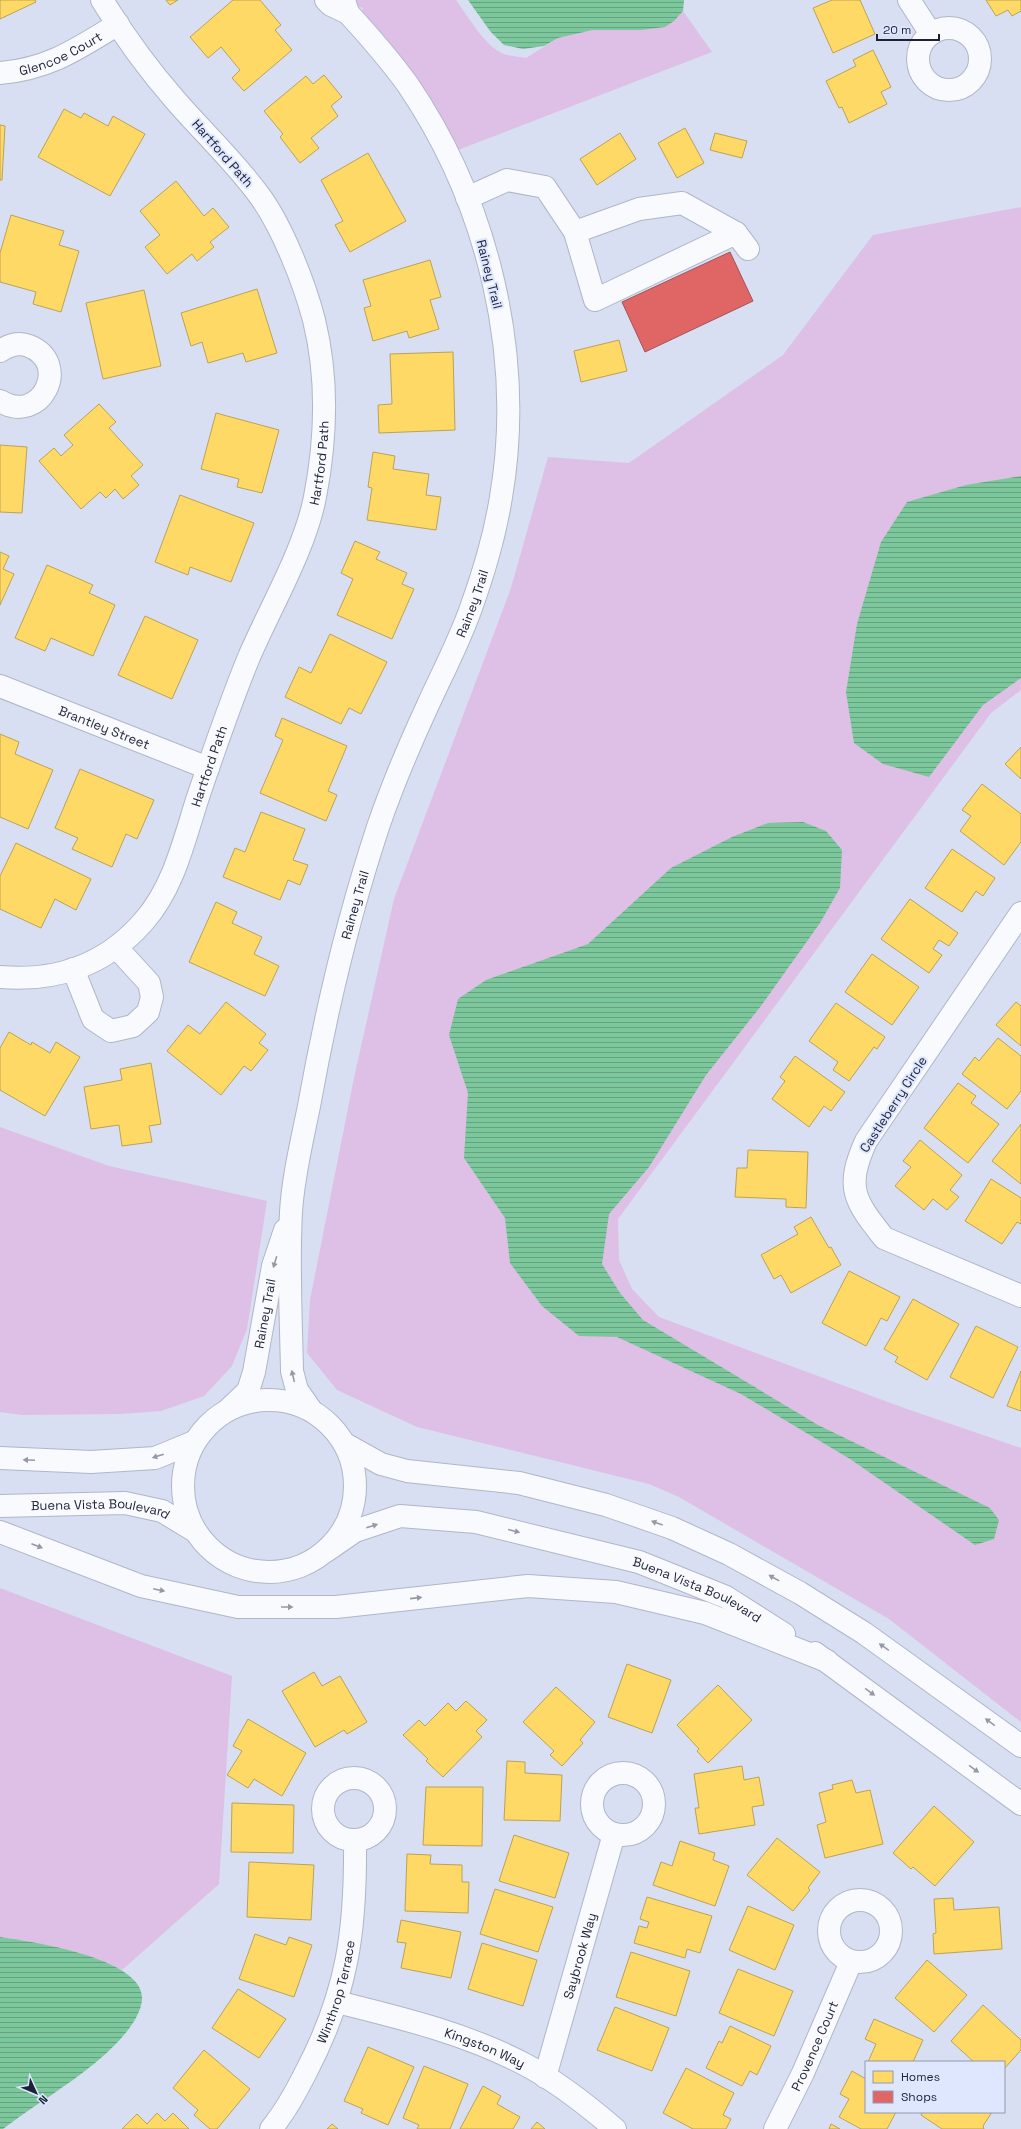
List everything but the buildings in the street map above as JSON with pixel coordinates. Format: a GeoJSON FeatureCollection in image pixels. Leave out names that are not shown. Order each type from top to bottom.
{"type":"FeatureCollection","features":[{"type":"Feature","properties":{"kind":"street","name":"Hartford Path"},"geometry":{"type":"LineString","coordinates":[[0,976],[26,979],[60,974],[91,963],[117,948],[142,924],[157,905],[174,871],[220,732],[250,656],[303,537],[315,500],[322,448],[324,405],[321,366],[314,321],[302,282],[283,238],[261,197],[240,170],[176,101],[132,46],[102,0]]}},
{"type":"Feature","properties":{"kind":"street","name":"Rainey Trail"},"geometry":{"type":"LineString","coordinates":[[228,1410],[248,1391],[254,1372],[273,1266],[291,1211],[321,1037],[333,982],[358,891],[379,824],[404,762],[470,613],[486,564],[502,494],[507,421],[508,378],[503,332],[489,264],[467,198],[454,166],[437,133],[408,86],[346,6],[331,4],[326,0]]}},
{"type":"Feature","properties":{"kind":"street"},"geometry":{"type":"LineString","coordinates":[[909,0],[931,34]]}},
{"type":"Feature","properties":{"kind":"street","name":"Glencoe Court"},"geometry":{"type":"LineString","coordinates":[[0,73],[42,66],[69,54],[118,24]]}},
{"type":"Feature","properties":{"kind":"street"},"geometry":{"type":"LineString","coordinates":[[467,198],[507,180],[545,187],[575,232],[595,300],[742,241],[682,203],[639,209],[575,232]]}},
{"type":"Feature","properties":{"kind":"street"},"geometry":{"type":"LineString","coordinates":[[0,351],[15,344],[24,344],[34,348],[42,354],[47,362],[50,372],[50,382],[45,392],[38,400],[28,405],[18,407],[7,405],[0,401]]}},
{"type":"Feature","properties":{"kind":"street","name":"Brantley Street"},"geometry":{"type":"LineString","coordinates":[[0,686],[208,768]]}},
{"type":"Feature","properties":{"kind":"street","name":"Castleberry Circle"},"geometry":{"type":"LineString","coordinates":[[1021,913],[866,1141],[857,1161],[853,1183],[860,1203],[884,1238],[1021,1296]]}},
{"type":"Feature","properties":{"kind":"street"},"geometry":{"type":"LineString","coordinates":[[73,969],[93,1020],[111,1031],[133,1026],[148,1012],[152,997],[149,983],[117,948]]}},
{"type":"Feature","properties":{"kind":"street","name":"Rainey Trail"},"geometry":{"type":"LineString","coordinates":[[291,1211],[292,1371],[297,1390],[311,1410]]}},
{"type":"Feature","properties":{"kind":"street"},"geometry":{"type":"LineString","coordinates":[[195,1531],[184,1502],[184,1472],[194,1442],[209,1424],[228,1410],[255,1401],[284,1401],[311,1410],[336,1430],[345,1444],[353,1466],[356,1489],[351,1512],[341,1533],[326,1551]]}},
{"type":"Feature","properties":{"kind":"street"},"geometry":{"type":"LineString","coordinates":[[0,1458],[91,1462],[154,1458],[194,1442]]}},
{"type":"Feature","properties":{"kind":"street"},"geometry":{"type":"LineString","coordinates":[[345,1444],[380,1464],[408,1471],[519,1483],[606,1505],[672,1528],[729,1554],[800,1593],[877,1642],[1021,1746]]}},
{"type":"Feature","properties":{"kind":"street","name":"Buena Vista Boulevard"},"geometry":{"type":"LineString","coordinates":[[0,1506],[124,1503],[162,1511],[195,1531],[215,1553],[241,1568],[271,1572],[300,1566],[326,1551],[355,1531],[400,1516],[476,1522],[639,1562],[726,1597],[827,1660],[1021,1804]]}},
{"type":"Feature","properties":{"kind":"street"},"geometry":{"type":"LineString","coordinates":[[0,1532],[141,1586],[238,1607],[336,1607],[528,1586],[616,1592],[705,1613],[827,1660]]}},
{"type":"Feature","properties":{"kind":"street","name":"Saybrook Way"},"geometry":{"type":"LineString","coordinates":[[544,2077],[614,1834]]}},
{"type":"Feature","properties":{"kind":"street","name":"Winthrop Terrace"},"geometry":{"type":"LineString","coordinates":[[270,2129],[294,2096],[315,2055],[337,2002],[352,1931],[356,1888],[355,1840]]}},
{"type":"Feature","properties":{"kind":"street","name":"Provence Court"},"geometry":{"type":"LineString","coordinates":[[775,2129],[803,2073],[851,1962]]}},
{"type":"Feature","properties":{"kind":"street","name":"Kingston Way"},"geometry":{"type":"LineString","coordinates":[[337,2002],[435,2027],[518,2061],[590,2108],[615,2129]]}},
{"type":"Feature","properties":{"kind":"shaded area"},"geometry":{"type":"Polygon","coordinates":[[[355,0],[456,0],[477,30],[497,51],[512,56],[526,58],[558,38],[593,30],[665,27],[683,11],[712,52],[458,150],[362,12],[363,8],[357,6],[355,0]]]}},
{"type":"Feature","properties":{"kind":"shaded area"},"geometry":{"type":"Polygon","coordinates":[[[468,0],[684,0],[683,11],[674,21],[665,27],[641,30],[593,30],[558,38],[544,46],[523,49],[504,45],[490,31],[468,0]]]}},
{"type":"Feature","properties":{"kind":"shaded area"},"geometry":{"type":"Polygon","coordinates":[[[1021,207],[1021,690],[991,713],[618,1219],[619,1260],[632,1289],[659,1317],[904,1408],[1021,1448],[1021,1722],[889,1619],[679,1497],[649,1484],[417,1427],[337,1390],[307,1353],[310,1300],[354,1078],[394,899],[511,588],[548,457],[629,463],[783,355],[873,235],[1021,207]]]}},
{"type":"Feature","properties":{"kind":"shaded area"},"geometry":{"type":"Polygon","coordinates":[[[1021,476],[1021,678],[983,705],[929,777],[883,764],[854,743],[846,692],[857,624],[881,542],[907,502],[966,485],[1021,476]]]}},
{"type":"Feature","properties":{"kind":"shaded area"},"geometry":{"type":"Polygon","coordinates":[[[803,822],[826,831],[842,850],[840,888],[820,923],[761,1006],[706,1075],[649,1167],[609,1214],[602,1264],[620,1293],[643,1320],[818,1425],[990,1508],[999,1520],[994,1539],[975,1545],[850,1459],[741,1394],[617,1337],[579,1336],[542,1306],[510,1263],[505,1218],[464,1158],[468,1093],[449,1035],[458,999],[486,980],[588,944],[671,868],[732,837],[768,823],[803,822]]]}},
{"type":"Feature","properties":{"kind":"shaded area"},"geometry":{"type":"Polygon","coordinates":[[[0,1127],[109,1166],[267,1201],[247,1329],[232,1366],[204,1396],[161,1411],[120,1414],[22,1415],[0,1412],[0,1127]]]}},
{"type":"Feature","properties":{"kind":"shaded area"},"geometry":{"type":"Polygon","coordinates":[[[0,1588],[232,1676],[219,1884],[122,1970],[91,1957],[77,1953],[33,1942],[0,1937],[0,1588]]]}},
{"type":"Feature","properties":{"kind":"shaded area"},"geometry":{"type":"Polygon","coordinates":[[[0,1937],[58,1948],[83,1954],[106,1962],[125,1973],[138,1985],[142,1999],[137,2017],[117,2043],[73,2080],[3,2129],[0,2129],[0,1937]]]}}]}
